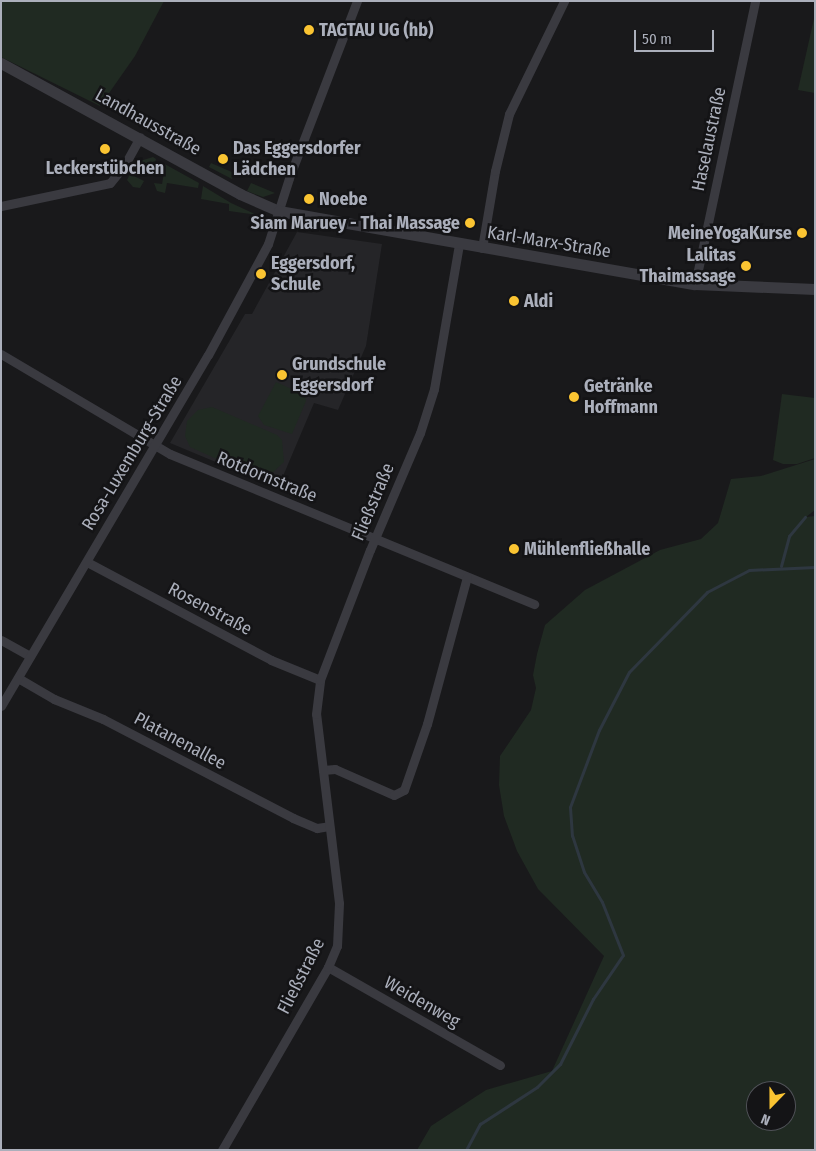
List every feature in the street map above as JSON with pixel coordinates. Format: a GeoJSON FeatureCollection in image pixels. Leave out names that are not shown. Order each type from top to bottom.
{"type":"FeatureCollection","features":[{"type":"Feature","properties":{"kind":"street","name":"Rosa-Luxemburg-Straße"},"geometry":{"type":"LineString","coordinates":[[1,706],[156,445],[243,292],[275,230],[279,211],[357,1]]}},
{"type":"Feature","properties":{"kind":"street"},"geometry":{"type":"LineString","coordinates":[[482,248],[494,171],[509,114],[564,1]]}},
{"type":"Feature","properties":{"kind":"street","name":"Haselaustraße"},"geometry":{"type":"LineString","coordinates":[[695,284],[755,1]]}},
{"type":"Feature","properties":{"kind":"street","name":"Landhausstraße"},"geometry":{"type":"LineString","coordinates":[[1,64],[140,137],[240,194],[279,211]]}},
{"type":"Feature","properties":{"kind":"street"},"geometry":{"type":"LineString","coordinates":[[1,206],[110,182],[124,166],[140,137]]}},
{"type":"Feature","properties":{"kind":"street","name":"Karl-Marx-Straße"},"geometry":{"type":"LineString","coordinates":[[279,211],[459,245],[695,284],[815,289]]}},
{"type":"Feature","properties":{"kind":"street","name":"Fließstraße"},"geometry":{"type":"LineString","coordinates":[[222,1150],[328,967],[337,946],[340,922],[316,714],[320,680],[375,538],[420,433],[434,389],[459,245]]}},
{"type":"Feature","properties":{"kind":"street","name":"Rotdornstraße"},"geometry":{"type":"LineString","coordinates":[[1,354],[156,445],[220,476],[534,604]]}},
{"type":"Feature","properties":{"kind":"street","name":"Rosenstraße"},"geometry":{"type":"LineString","coordinates":[[87,562],[271,660],[320,680]]}},
{"type":"Feature","properties":{"kind":"street"},"geometry":{"type":"LineString","coordinates":[[322,770],[335,769],[394,795],[404,790],[427,724],[467,577]]}},
{"type":"Feature","properties":{"kind":"street"},"geometry":{"type":"LineString","coordinates":[[1,640],[30,656]]}},
{"type":"Feature","properties":{"kind":"street","name":"Platanenallee"},"geometry":{"type":"LineString","coordinates":[[18,678],[54,700],[103,719],[292,818],[317,828],[329,826]]}},
{"type":"Feature","properties":{"kind":"street","name":"Weidenweg"},"geometry":{"type":"LineString","coordinates":[[328,967],[500,1065]]}},
{"type":"Feature","properties":{"kind":"shaded area"},"geometry":{"type":"Polygon","coordinates":[[[1,1],[164,1],[135,56],[100,106],[1,57],[1,1]]]}},
{"type":"Feature","properties":{"kind":"shaded area"},"geometry":{"type":"Polygon","coordinates":[[[815,14],[815,93],[798,90],[815,14]]]}},
{"type":"Feature","properties":{"kind":"shaded area"},"geometry":{"type":"Polygon","coordinates":[[[153,157],[156,159],[154,166],[139,164],[137,175],[131,173],[137,162],[153,157]]]}},
{"type":"Feature","properties":{"kind":"shaded area"},"geometry":{"type":"Polygon","coordinates":[[[161,162],[199,183],[198,188],[167,183],[165,193],[157,191],[154,183],[162,184],[164,173],[156,171],[161,162]]]}},
{"type":"Feature","properties":{"kind":"shaded area"},"geometry":{"type":"Polygon","coordinates":[[[211,163],[234,173],[232,179],[209,167],[211,163]]]}},
{"type":"Feature","properties":{"kind":"shaded area"},"geometry":{"type":"Polygon","coordinates":[[[130,174],[144,181],[140,188],[133,187],[127,180],[130,174]]]}},
{"type":"Feature","properties":{"kind":"shaded area"},"geometry":{"type":"Polygon","coordinates":[[[251,183],[275,193],[263,197],[247,191],[251,183]]]}},
{"type":"Feature","properties":{"kind":"shaded area"},"geometry":{"type":"Polygon","coordinates":[[[203,186],[231,203],[257,215],[229,211],[229,204],[201,199],[203,186]]]}},
{"type":"Feature","properties":{"kind":"shaded area","name":"Grundschule Eggersdorf"},"geometry":{"type":"Polygon","coordinates":[[[297,232],[382,244],[366,346],[338,410],[314,403],[278,488],[170,443],[245,314],[252,314],[297,232]]]}},
{"type":"Feature","properties":{"kind":"shaded area"},"geometry":{"type":"Polygon","coordinates":[[[276,382],[305,395],[306,401],[292,434],[264,425],[258,416],[276,382]]]}},
{"type":"Feature","properties":{"kind":"shaded area"},"geometry":{"type":"Polygon","coordinates":[[[782,394],[815,398],[815,458],[797,464],[783,464],[773,460],[782,394]]]}},
{"type":"Feature","properties":{"kind":"shaded area"},"geometry":{"type":"Polygon","coordinates":[[[212,407],[277,435],[282,440],[284,462],[269,476],[278,480],[275,485],[190,447],[185,436],[187,421],[198,410],[212,407]]]}},
{"type":"Feature","properties":{"kind":"shaded area"},"geometry":{"type":"Polygon","coordinates":[[[815,459],[815,510],[806,517],[815,516],[815,1150],[417,1150],[431,1126],[486,1090],[552,1071],[604,956],[538,889],[517,851],[504,816],[499,785],[500,756],[531,710],[536,688],[533,675],[545,625],[585,590],[660,550],[701,539],[718,523],[731,479],[761,476],[815,459]]]}},
{"type":"Feature","properties":{"kind":"waterway"},"geometry":{"type":"LineString","coordinates":[[781,566],[789,536],[805,517]]}},
{"type":"Feature","properties":{"kind":"waterway"},"geometry":{"type":"LineString","coordinates":[[466,1150],[480,1124],[537,1087],[560,1064],[593,999],[623,955],[602,902],[584,872],[572,836],[570,807],[599,730],[629,672],[707,592],[749,570],[815,567]]}},
{"type":"Feature","properties":{"kind":"place","name":"TAGTAU UG (hb)"},"geometry":{"type":"Point","coordinates":[309,30]}},
{"type":"Feature","properties":{"kind":"place","name":"Leckerstübchen"},"geometry":{"type":"Point","coordinates":[105,149]}},
{"type":"Feature","properties":{"kind":"place","name":"Das Eggersdorfer Lädchen"},"geometry":{"type":"Point","coordinates":[223,159]}},
{"type":"Feature","properties":{"kind":"place","name":"Noebe"},"geometry":{"type":"Point","coordinates":[309,199]}},
{"type":"Feature","properties":{"kind":"place","name":"Siam Maruey - Thai Massage"},"geometry":{"type":"Point","coordinates":[470,223]}},
{"type":"Feature","properties":{"kind":"place","name":"MeineYogaKurse"},"geometry":{"type":"Point","coordinates":[802,233]}},
{"type":"Feature","properties":{"kind":"place","name":"Lalitas Thaimassage"},"geometry":{"type":"Point","coordinates":[746,266]}},
{"type":"Feature","properties":{"kind":"place","name":"Eggersdorf, Schule"},"geometry":{"type":"Point","coordinates":[261,274]}},
{"type":"Feature","properties":{"kind":"place","name":"Aldi"},"geometry":{"type":"Point","coordinates":[514,301]}},
{"type":"Feature","properties":{"kind":"place","name":"Grundschule Eggersdorf"},"geometry":{"type":"Point","coordinates":[282,375]}},
{"type":"Feature","properties":{"kind":"place","name":"Getränke Hoffmann"},"geometry":{"type":"Point","coordinates":[574,397]}},
{"type":"Feature","properties":{"kind":"place","name":"Mühlenfließhalle"},"geometry":{"type":"Point","coordinates":[514,549]}}]}
